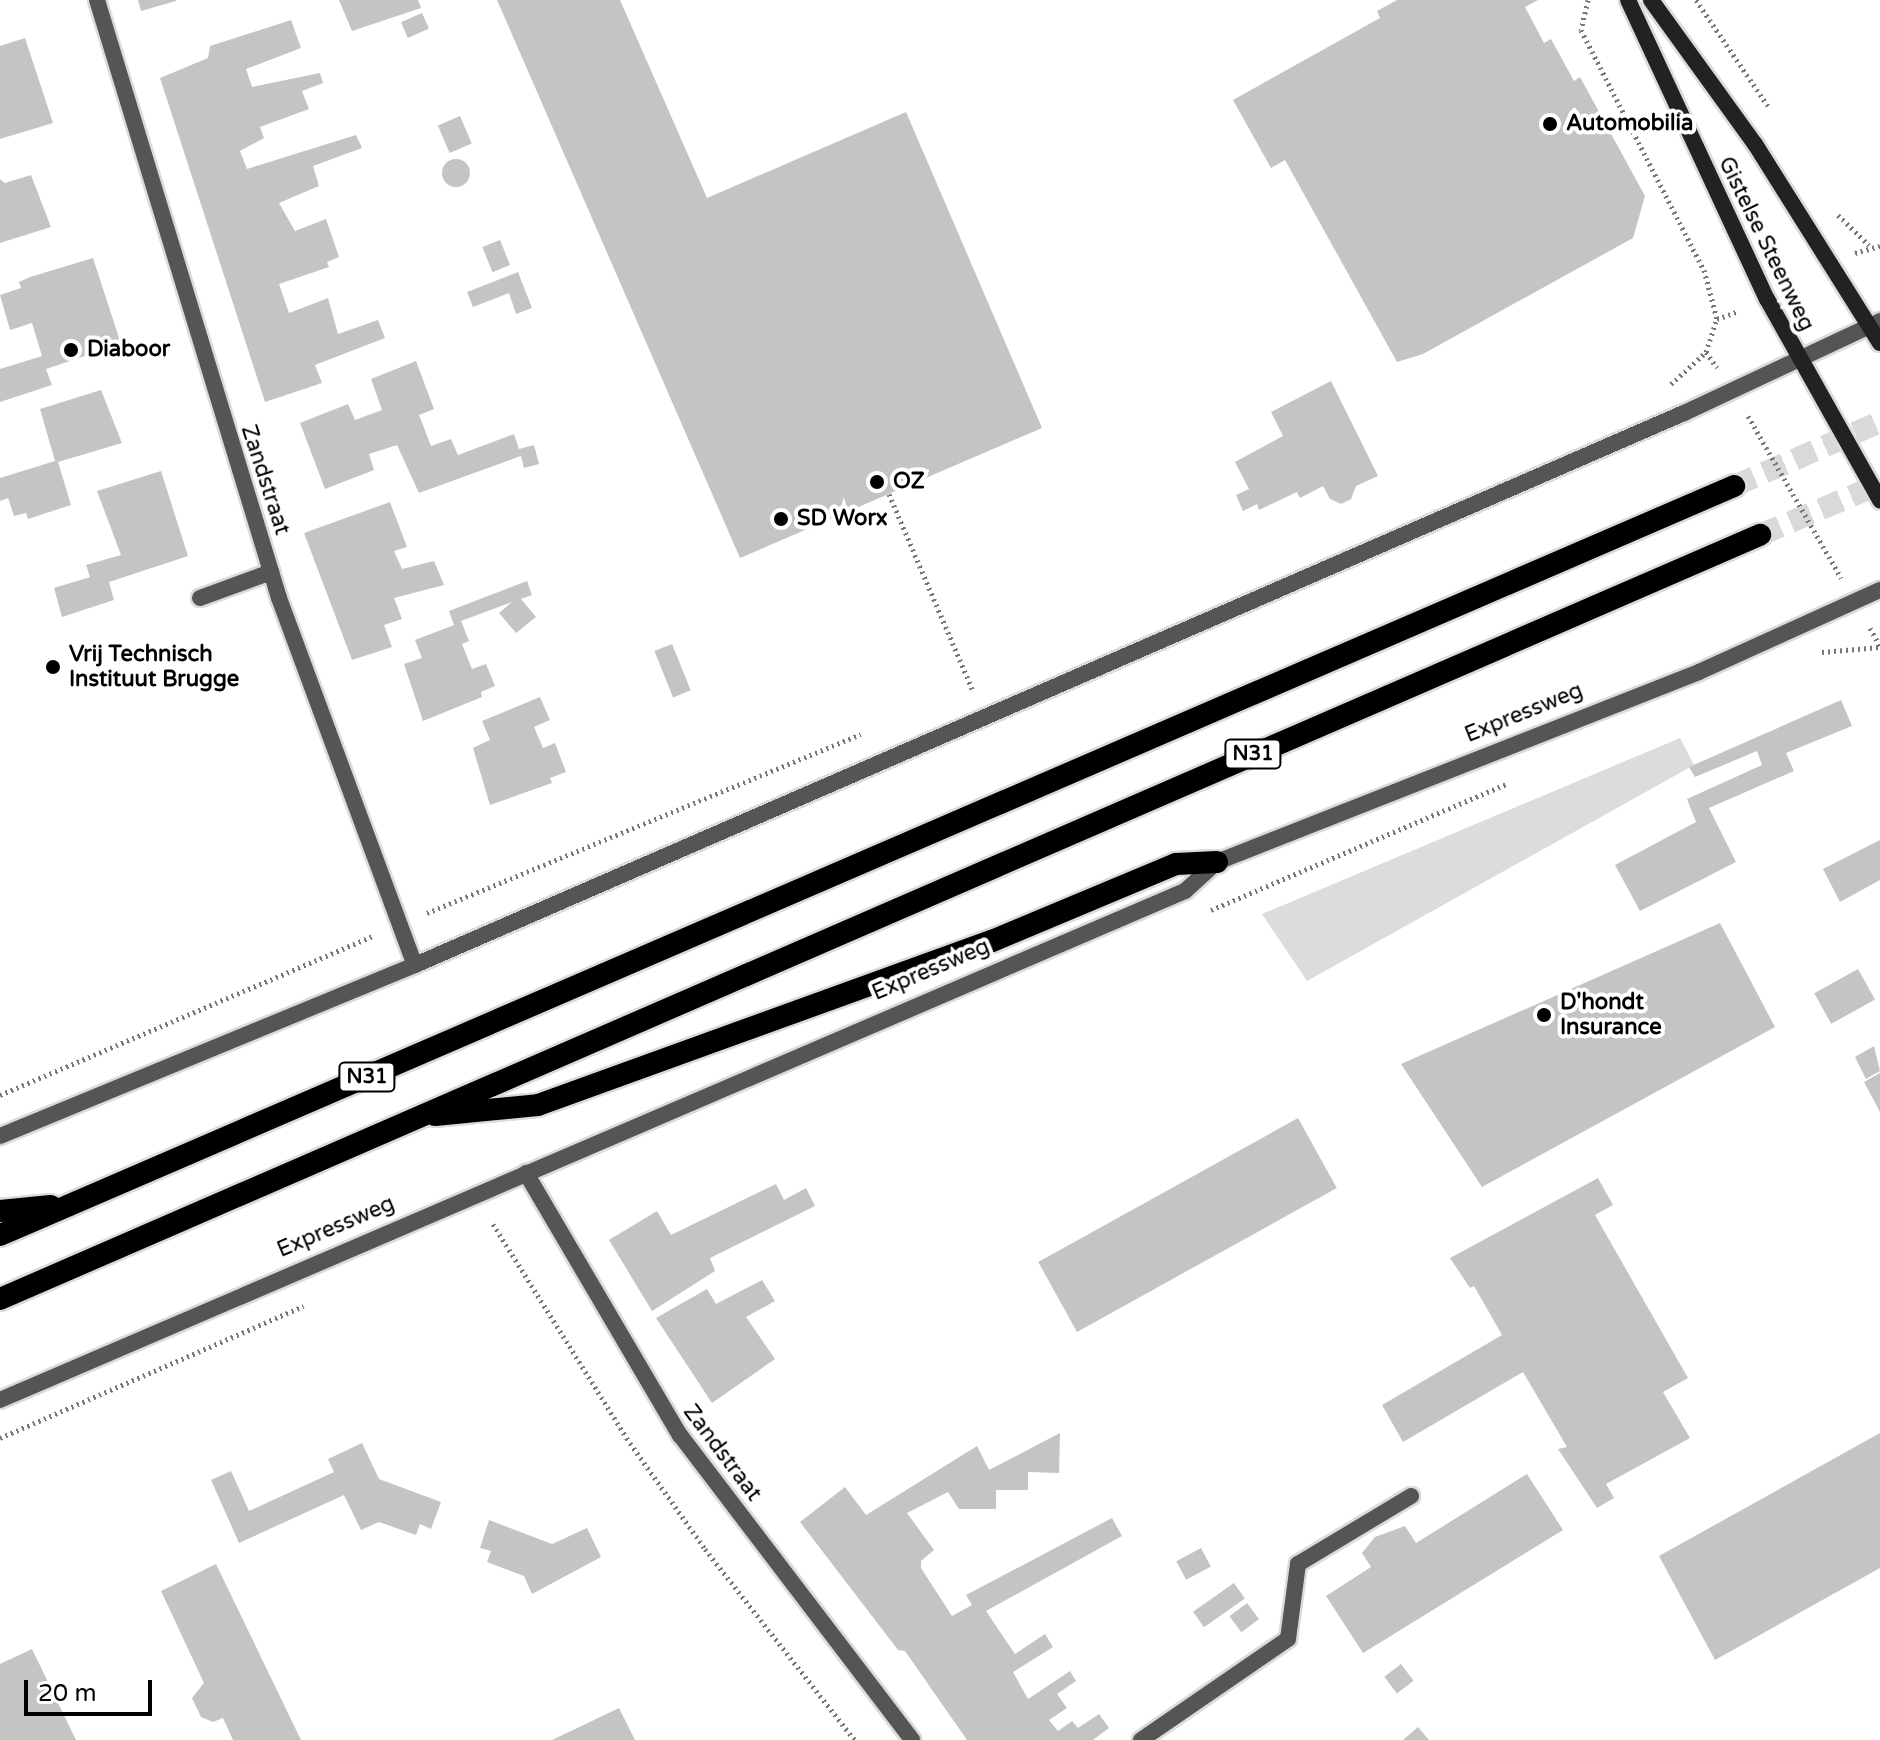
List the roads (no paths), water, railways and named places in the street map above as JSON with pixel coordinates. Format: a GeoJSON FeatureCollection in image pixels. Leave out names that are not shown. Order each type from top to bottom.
{"type":"FeatureCollection","features":[{"type":"Feature","properties":{"kind":"highway","name":"N31"},"geometry":{"type":"LineString","coordinates":[[0,1235],[1734,486]]}},
{"type":"Feature","properties":{"kind":"highway","name":"N31"},"geometry":{"type":"LineString","coordinates":[[0,1299],[1760,535]]}},
{"type":"Feature","properties":{"kind":"highway","name":"N31"},"geometry":{"type":"LineString","coordinates":[[414,1117],[538,1105],[992,941],[1176,864],[1217,862]]}},
{"type":"Feature","properties":{"kind":"highway","name":"N31"},"geometry":{"type":"LineString","coordinates":[[0,1211],[73,1204]]}},
{"type":"Feature","properties":{"kind":"main road","name":"Gistelse Steenweg"},"geometry":{"type":"LineString","coordinates":[[1628,0],[1767,299],[1880,500]]}},
{"type":"Feature","properties":{"kind":"main road","name":"Gistelse Steenweg"},"geometry":{"type":"LineString","coordinates":[[1651,0],[1747,132],[1831,266],[1875,324],[1880,343]]}},
{"type":"Feature","properties":{"kind":"street","name":"Zandstraat"},"geometry":{"type":"LineString","coordinates":[[97,0],[271,572],[314,701],[415,965]]}},
{"type":"Feature","properties":{"kind":"street"},"geometry":{"type":"LineString","coordinates":[[0,1136],[415,965],[1734,391],[1875,324]]}},
{"type":"Feature","properties":{"kind":"street"},"geometry":{"type":"LineString","coordinates":[[200,598],[271,572]]}},
{"type":"Feature","properties":{"kind":"street","name":"Expressweg"},"geometry":{"type":"LineString","coordinates":[[0,1400],[1185,891],[1217,862],[1699,672],[1880,590]]}},
{"type":"Feature","properties":{"kind":"street","name":"Zandstraat"},"geometry":{"type":"LineString","coordinates":[[526,1173],[680,1435],[912,1740]]}},
{"type":"Feature","properties":{"kind":"street"},"geometry":{"type":"LineString","coordinates":[[1141,1740],[1288,1639],[1298,1564],[1411,1496]]}},
{"type":"Feature","properties":{"kind":"tunnel"},"geometry":{"type":"LineString","coordinates":[[1734,486],[1880,422]]}},
{"type":"Feature","properties":{"kind":"tunnel"},"geometry":{"type":"LineString","coordinates":[[1760,535],[1880,484]]}},
{"type":"Feature","properties":{"kind":"place","name":"Automobilia"},"geometry":{"type":"Point","coordinates":[1550,124]}},
{"type":"Feature","properties":{"kind":"place","name":"Diaboor"},"geometry":{"type":"Point","coordinates":[71,350]}},
{"type":"Feature","properties":{"kind":"place","name":"OZ"},"geometry":{"type":"Point","coordinates":[877,482]}},
{"type":"Feature","properties":{"kind":"place","name":"SD Worx"},"geometry":{"type":"Point","coordinates":[781,519]}},
{"type":"Feature","properties":{"kind":"place","name":"Vrij Technisch Instituut Brugge"},"geometry":{"type":"Point","coordinates":[53,667]}},
{"type":"Feature","properties":{"kind":"place","name":"D'hondt Insurance"},"geometry":{"type":"Point","coordinates":[1544,1015]}}]}
